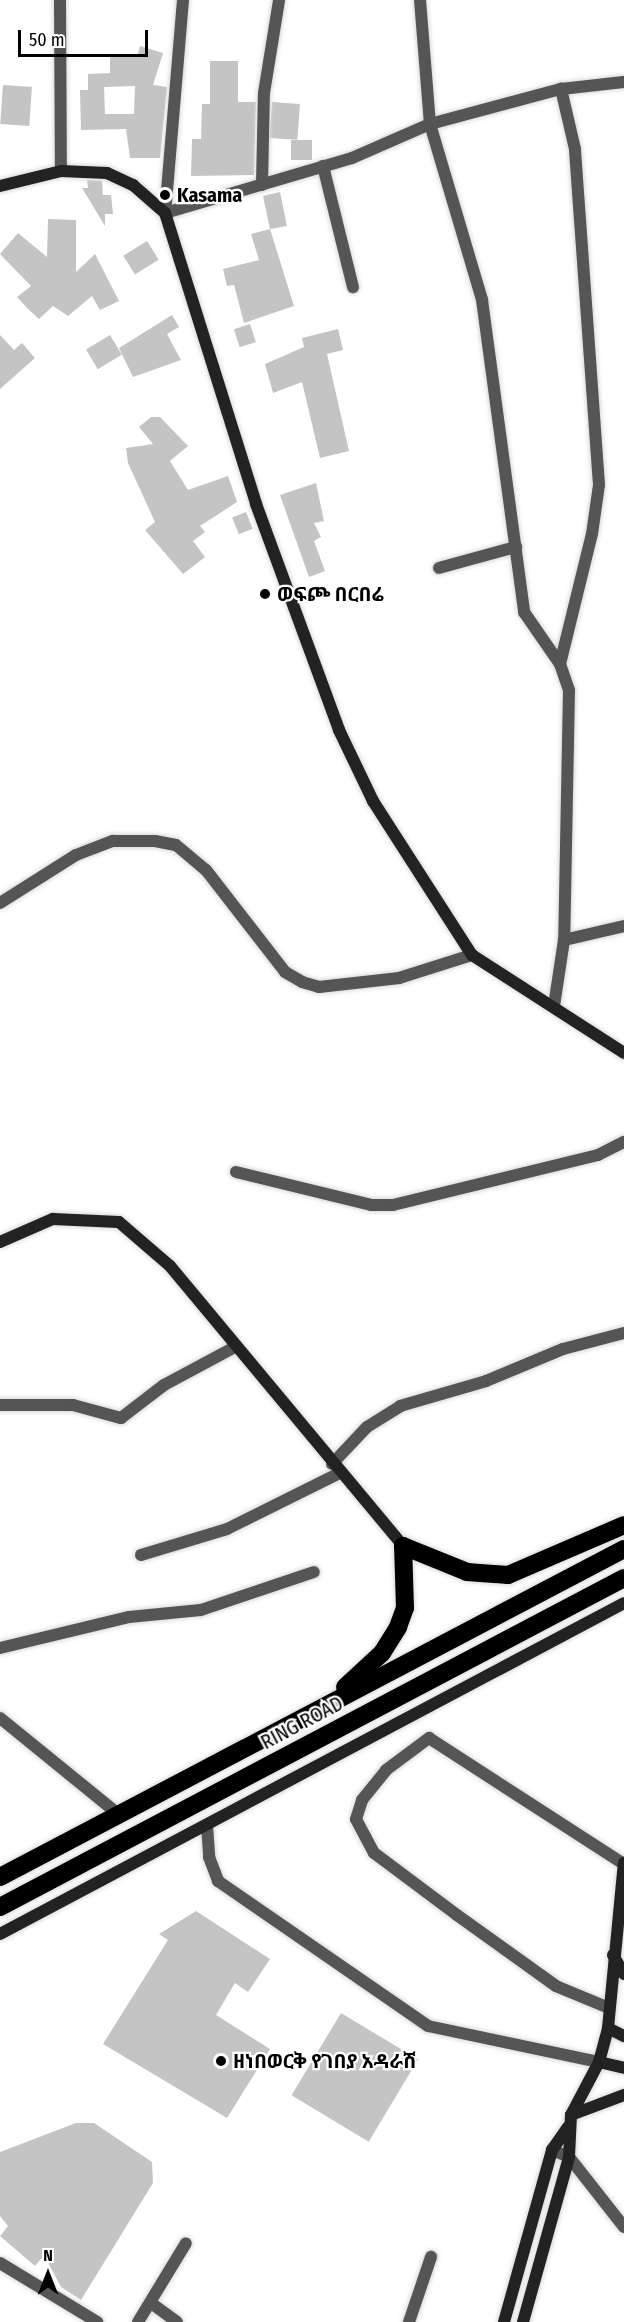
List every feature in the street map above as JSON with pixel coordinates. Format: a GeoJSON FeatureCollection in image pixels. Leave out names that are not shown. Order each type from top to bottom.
{"type":"FeatureCollection","features":[{"type":"Feature","properties":{"kind":"highway"},"geometry":{"type":"LineString","coordinates":[[306,1717],[370,1667],[398,1627],[405,1608],[403,1546],[467,1572],[508,1575],[624,1525]]}},
{"type":"Feature","properties":{"kind":"highway","name":"RING ROAD"},"geometry":{"type":"LineString","coordinates":[[0,1877],[117,1813],[306,1717],[624,1549]]}},
{"type":"Feature","properties":{"kind":"highway","name":"RING ROAD"},"geometry":{"type":"LineString","coordinates":[[0,1907],[624,1578]]}},
{"type":"Feature","properties":{"kind":"street"},"geometry":{"type":"LineString","coordinates":[[60,0],[61,171]]}},
{"type":"Feature","properties":{"kind":"street"},"geometry":{"type":"LineString","coordinates":[[165,213],[172,186],[183,0]]}},
{"type":"Feature","properties":{"kind":"street"},"geometry":{"type":"LineString","coordinates":[[262,185],[264,93],[279,0]]}},
{"type":"Feature","properties":{"kind":"street"},"geometry":{"type":"LineString","coordinates":[[420,0],[430,124],[482,300],[524,612],[560,664],[569,690],[564,940],[554,1006]]}},
{"type":"Feature","properties":{"kind":"street"},"geometry":{"type":"LineString","coordinates":[[165,213],[324,166],[430,124],[561,89],[624,82]]}},
{"type":"Feature","properties":{"kind":"street"},"geometry":{"type":"LineString","coordinates":[[560,664],[592,534],[599,485],[575,148],[561,89]]}},
{"type":"Feature","properties":{"kind":"street"},"geometry":{"type":"LineString","coordinates":[[324,166],[353,287]]}},
{"type":"Feature","properties":{"kind":"street"},"geometry":{"type":"LineString","coordinates":[[0,186],[61,171],[107,173],[133,184],[165,213],[256,504],[339,730],[373,801],[472,955],[624,1053]]}},
{"type":"Feature","properties":{"kind":"street"},"geometry":{"type":"LineString","coordinates":[[439,568],[516,546]]}},
{"type":"Feature","properties":{"kind":"street"},"geometry":{"type":"LineString","coordinates":[[0,903],[76,855],[113,841],[155,841],[176,845],[206,870],[285,972],[302,982],[319,987],[399,978],[472,955]]}},
{"type":"Feature","properties":{"kind":"street"},"geometry":{"type":"LineString","coordinates":[[564,940],[624,926]]}},
{"type":"Feature","properties":{"kind":"street"},"geometry":{"type":"LineString","coordinates":[[236,1172],[371,1205],[393,1205],[598,1155],[624,1142]]}},
{"type":"Feature","properties":{"kind":"street"},"geometry":{"type":"LineString","coordinates":[[0,1242],[53,1219],[119,1222],[170,1266],[235,1347],[403,1546]]}},
{"type":"Feature","properties":{"kind":"street"},"geometry":{"type":"LineString","coordinates":[[141,1555],[227,1529],[336,1468],[367,1427],[400,1406],[486,1380],[563,1349],[624,1333]]}},
{"type":"Feature","properties":{"kind":"street"},"geometry":{"type":"LineString","coordinates":[[0,1405],[73,1405],[122,1418],[164,1385],[235,1347]]}},
{"type":"Feature","properties":{"kind":"street"},"geometry":{"type":"LineString","coordinates":[[0,1648],[129,1617],[201,1610],[314,1572]]}},
{"type":"Feature","properties":{"kind":"street"},"geometry":{"type":"LineString","coordinates":[[0,1934],[624,1603]]}},
{"type":"Feature","properties":{"kind":"street"},"geometry":{"type":"LineString","coordinates":[[0,1718],[117,1813]]}},
{"type":"Feature","properties":{"kind":"street"},"geometry":{"type":"LineString","coordinates":[[504,2322],[552,2150],[598,2062],[608,2028],[612,1953],[624,1863],[429,1738],[386,1770],[362,1800],[356,1819],[374,1853],[556,1986],[609,2008]]}},
{"type":"Feature","properties":{"kind":"street"},"geometry":{"type":"LineString","coordinates":[[207,1825],[209,1857],[218,1881],[428,2026],[624,2068]]}},
{"type":"Feature","properties":{"kind":"street"},"geometry":{"type":"LineString","coordinates":[[612,1953],[624,1974]]}},
{"type":"Feature","properties":{"kind":"street"},"geometry":{"type":"LineString","coordinates":[[608,2028],[624,2036]]}},
{"type":"Feature","properties":{"kind":"street"},"geometry":{"type":"LineString","coordinates":[[569,2121],[624,2095]]}},
{"type":"Feature","properties":{"kind":"street"},"geometry":{"type":"LineString","coordinates":[[523,2322],[568,2157],[569,2121]]}},
{"type":"Feature","properties":{"kind":"street"},"geometry":{"type":"LineString","coordinates":[[552,2150],[568,2157],[624,2227]]}},
{"type":"Feature","properties":{"kind":"street"},"geometry":{"type":"LineString","coordinates":[[138,2322],[186,2243]]}},
{"type":"Feature","properties":{"kind":"street"},"geometry":{"type":"LineString","coordinates":[[409,2322],[431,2257]]}},
{"type":"Feature","properties":{"kind":"street"},"geometry":{"type":"LineString","coordinates":[[0,2263],[96,2322]]}},
{"type":"Feature","properties":{"kind":"street"},"geometry":{"type":"LineString","coordinates":[[151,2303],[177,2322]]}},
{"type":"Feature","properties":{"kind":"building"},"geometry":{"type":"Polygon","coordinates":[[[140,46],[163,53],[153,85],[167,87],[160,158],[130,158],[126,129],[81,130],[80,90],[88,90],[88,74],[110,73],[110,54],[138,54],[140,46]],[[135,86],[104,87],[105,114],[134,114],[135,86]]]}},
{"type":"Feature","properties":{"kind":"building"},"geometry":{"type":"Polygon","coordinates":[[[210,61],[238,61],[238,102],[256,102],[254,175],[191,176],[192,139],[201,139],[202,104],[210,104],[210,61]]]}},
{"type":"Feature","properties":{"kind":"building"},"geometry":{"type":"Polygon","coordinates":[[[3,85],[32,87],[29,126],[0,124],[3,85]]]}},
{"type":"Feature","properties":{"kind":"building"},"geometry":{"type":"Polygon","coordinates":[[[272,102],[300,104],[297,140],[269,138],[272,102]]]}},
{"type":"Feature","properties":{"kind":"building"},"geometry":{"type":"Polygon","coordinates":[[[291,140],[312,140],[312,160],[291,160],[291,140]]]}},
{"type":"Feature","properties":{"kind":"building"},"geometry":{"type":"Polygon","coordinates":[[[87,180],[102,181],[103,195],[111,195],[113,214],[105,214],[105,226],[82,188],[88,188],[87,180]]]}},
{"type":"Feature","properties":{"kind":"building"},"geometry":{"type":"Polygon","coordinates":[[[280,192],[287,226],[270,229],[263,196],[280,192]]]}},
{"type":"Feature","properties":{"kind":"building"},"geometry":{"type":"Polygon","coordinates":[[[48,219],[76,220],[76,272],[95,254],[119,301],[100,310],[92,296],[68,316],[53,306],[39,319],[17,297],[31,286],[0,254],[18,233],[47,257],[48,219]]]}},
{"type":"Feature","properties":{"kind":"building"},"geometry":{"type":"Polygon","coordinates":[[[270,229],[294,306],[244,323],[234,285],[227,286],[223,269],[259,260],[251,234],[270,229]]]}},
{"type":"Feature","properties":{"kind":"building"},"geometry":{"type":"Polygon","coordinates":[[[147,241],[159,260],[135,274],[123,256],[147,241]]]}},
{"type":"Feature","properties":{"kind":"building"},"geometry":{"type":"Polygon","coordinates":[[[172,315],[179,327],[167,334],[181,360],[133,377],[119,348],[172,315]]]}},
{"type":"Feature","properties":{"kind":"building"},"geometry":{"type":"Polygon","coordinates":[[[250,324],[256,342],[240,347],[234,329],[250,324]]]}},
{"type":"Feature","properties":{"kind":"building"},"geometry":{"type":"Polygon","coordinates":[[[338,329],[343,350],[327,354],[349,451],[320,458],[302,382],[273,393],[265,364],[304,347],[302,338],[338,329]]]}},
{"type":"Feature","properties":{"kind":"building"},"geometry":{"type":"Polygon","coordinates":[[[0,335],[14,350],[22,343],[35,358],[0,389],[0,335]]]}},
{"type":"Feature","properties":{"kind":"building"},"geometry":{"type":"Polygon","coordinates":[[[110,335],[122,355],[98,369],[86,349],[110,335]]]}},
{"type":"Feature","properties":{"kind":"building"},"geometry":{"type":"Polygon","coordinates":[[[151,417],[160,417],[188,446],[170,461],[188,490],[228,476],[237,502],[200,526],[205,532],[193,541],[205,557],[183,574],[145,530],[155,522],[128,463],[126,448],[153,444],[139,427],[151,417]]]}},
{"type":"Feature","properties":{"kind":"building"},"geometry":{"type":"Polygon","coordinates":[[[316,483],[324,521],[314,523],[321,537],[314,541],[325,571],[309,577],[280,495],[316,483]]]}},
{"type":"Feature","properties":{"kind":"building"},"geometry":{"type":"Polygon","coordinates":[[[246,512],[253,529],[239,534],[232,518],[246,512]]]}},
{"type":"Feature","properties":{"kind":"building"},"geometry":{"type":"Polygon","coordinates":[[[196,1911],[270,1959],[248,1992],[235,1983],[216,2015],[270,2049],[227,2118],[103,2044],[168,1940],[159,1934],[196,1911]]]}},
{"type":"Feature","properties":{"kind":"building"},"geometry":{"type":"Polygon","coordinates":[[[341,2013],[418,2059],[369,2142],[292,2095],[341,2013]]]}},
{"type":"Feature","properties":{"kind":"building"},"geometry":{"type":"Polygon","coordinates":[[[76,2123],[94,2123],[152,2162],[153,2183],[81,2300],[61,2287],[44,2255],[35,2266],[0,2236],[8,2226],[0,2216],[0,2152],[76,2123]]]}},
{"type":"Feature","properties":{"kind":"place","name":"Kasama"},"geometry":{"type":"Point","coordinates":[165,195]}},
{"type":"Feature","properties":{"kind":"place","name":"ወፍጮ በርበሬ"},"geometry":{"type":"Point","coordinates":[265,594]}},
{"type":"Feature","properties":{"kind":"place","name":"ዘነበወርቅ የገበያ አዳራሽ"},"geometry":{"type":"Point","coordinates":[221,2061]}}]}
